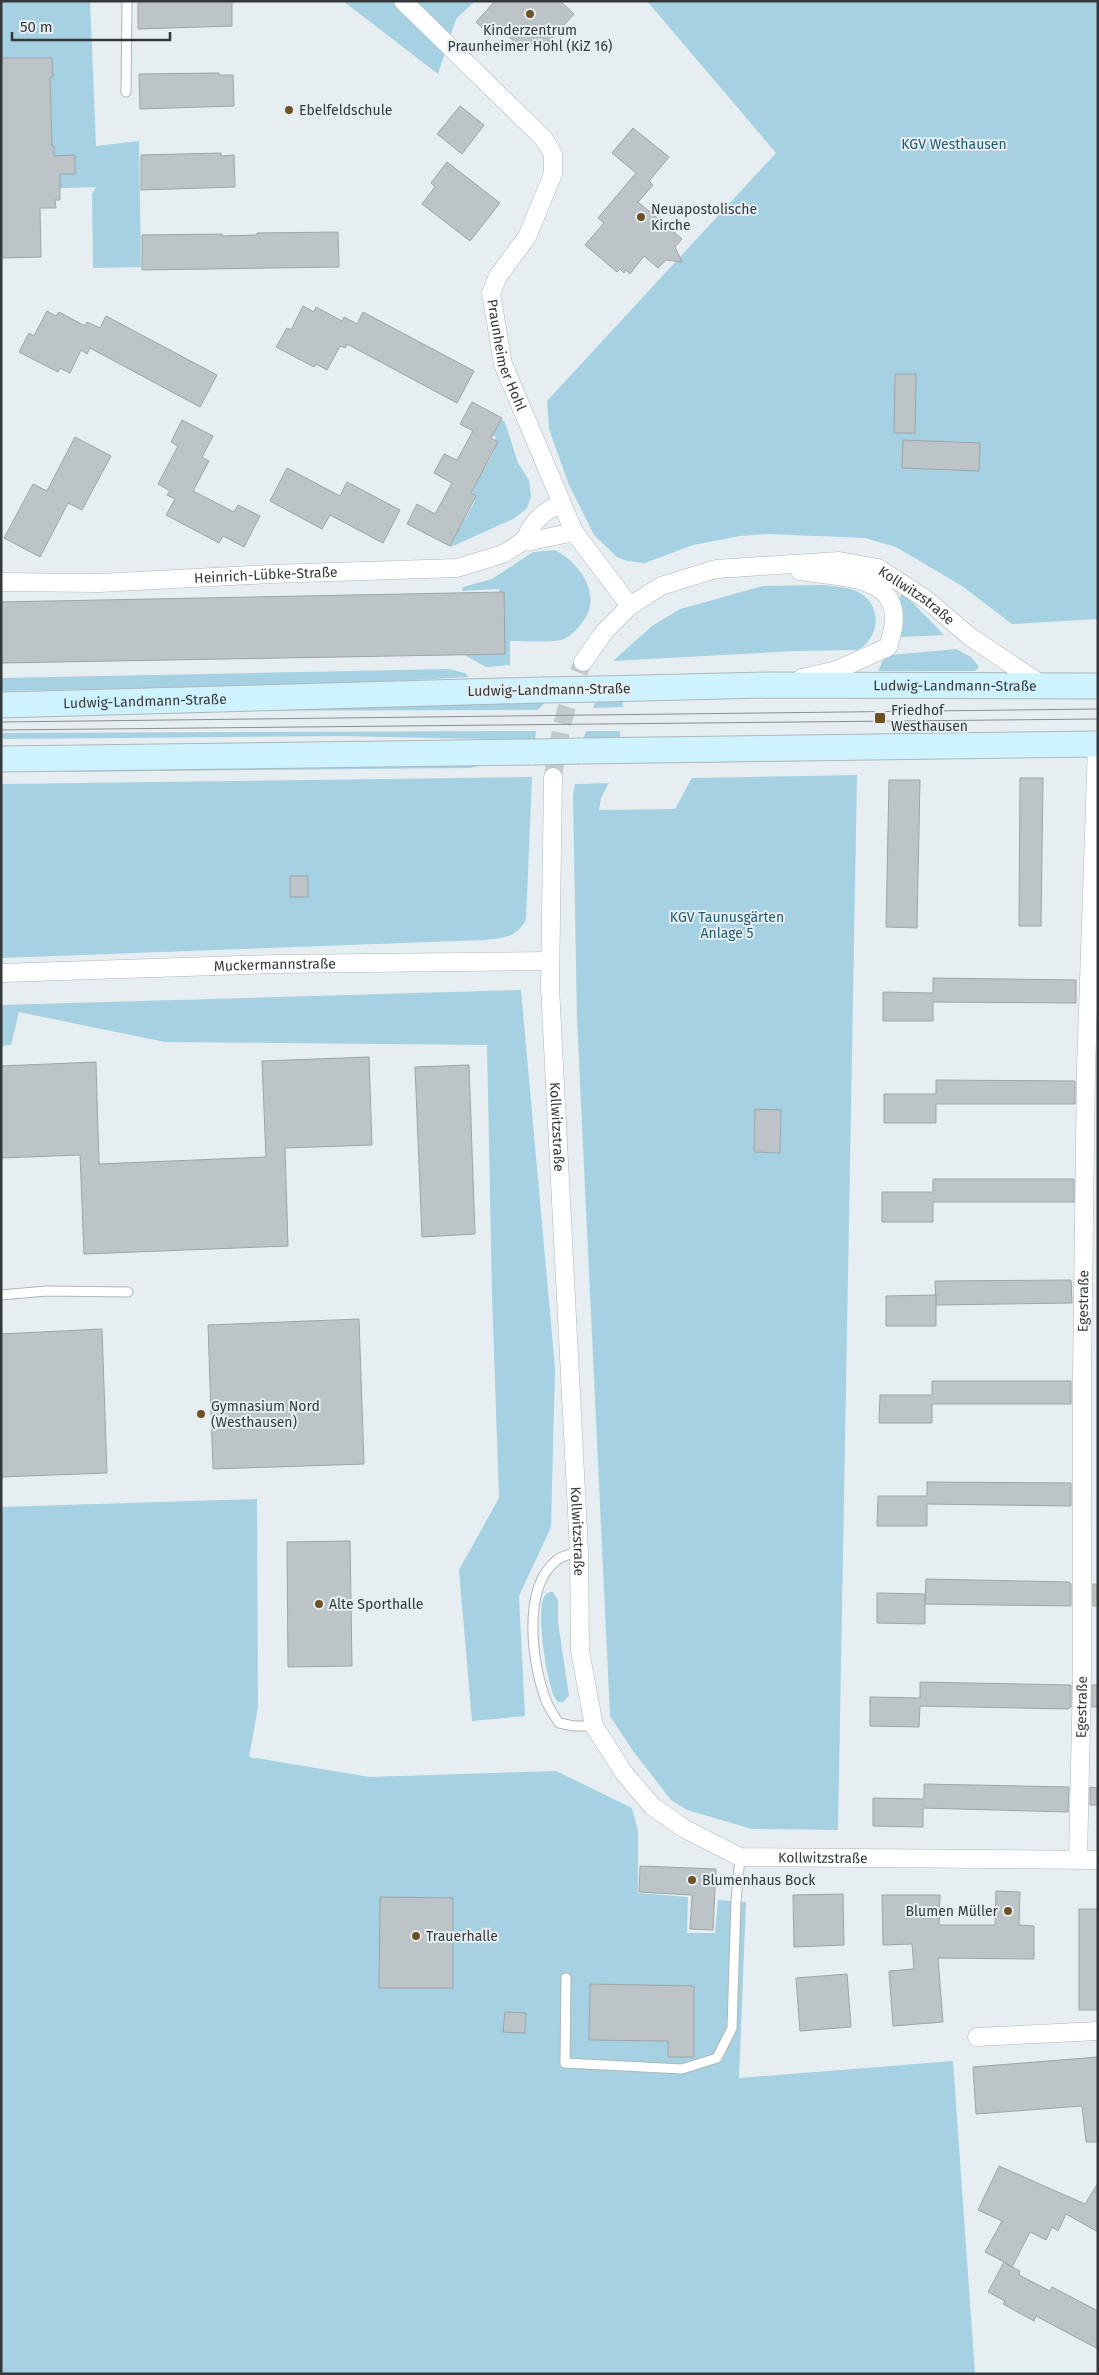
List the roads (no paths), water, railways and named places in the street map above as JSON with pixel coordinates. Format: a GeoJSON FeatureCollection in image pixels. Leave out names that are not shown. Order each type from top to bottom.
{"type":"FeatureCollection","features":[{"type":"Feature","properties":{"kind":"main road","name":"Ludwig-Landmann-Straße"},"geometry":{"type":"LineString","coordinates":[[1,705],[541,690],[769,686],[1098,686]]}},
{"type":"Feature","properties":{"kind":"main road"},"geometry":{"type":"LineString","coordinates":[[1,759],[1097,744]]}},
{"type":"Feature","properties":{"kind":"street","name":"Praunheimer Hohl"},"geometry":{"type":"LineString","coordinates":[[403,1],[544,140],[553,154],[552,174],[537,216],[527,237],[498,276],[491,293],[504,364],[574,532],[630,606]]}},
{"type":"Feature","properties":{"kind":"street","name":"Heinrich-Lübke-Straße"},"geometry":{"type":"LineString","coordinates":[[1,582],[99,583],[271,574],[457,568],[503,554],[525,540],[536,520],[552,508],[562,504]]}},
{"type":"Feature","properties":{"kind":"street","name":"Heinrich-Lübke-Straße"},"geometry":{"type":"LineString","coordinates":[[525,540],[531,541],[574,532]]}},
{"type":"Feature","properties":{"kind":"street","name":"Kollwitzstraße"},"geometry":{"type":"LineString","coordinates":[[582,662],[604,632],[630,606],[661,586],[716,568],[839,561],[878,568],[927,600],[969,636],[1042,685]]}},
{"type":"Feature","properties":{"kind":"street","name":"Kollwitzstraße"},"geometry":{"type":"LineString","coordinates":[[769,686],[837,670],[888,647],[895,626],[894,609],[885,593],[869,582],[770,566]]}},
{"type":"Feature","properties":{"kind":"street","name":"Egestraße"},"geometry":{"type":"LineString","coordinates":[[1078,1859],[1082,1677],[1082,1373],[1097,744]]}},
{"type":"Feature","properties":{"kind":"street","name":"Kollwitzstraße"},"geometry":{"type":"LineString","coordinates":[[553,777],[552,915],[549,961],[579,1551],[580,1651],[594,1726],[624,1773],[652,1806],[685,1829],[740,1857],[1098,1860]]}},
{"type":"Feature","properties":{"kind":"street","name":"Muckermannstraße"},"geometry":{"type":"LineString","coordinates":[[1,973],[275,964],[549,961]]}},
{"type":"Feature","properties":{"kind":"street"},"geometry":{"type":"LineString","coordinates":[[977,2037],[1098,2031]]}},
{"type":"Feature","properties":{"kind":"lane"},"geometry":{"type":"LineString","coordinates":[[126,92],[127,1]]}},
{"type":"Feature","properties":{"kind":"lane"},"geometry":{"type":"LineString","coordinates":[[1,1295],[46,1291],[128,1292]]}},
{"type":"Feature","properties":{"kind":"lane"},"geometry":{"type":"LineString","coordinates":[[579,1551],[558,1559],[545,1574],[537,1593],[533,1622],[535,1650],[540,1681],[548,1705],[559,1723],[574,1726],[594,1726]]}},
{"type":"Feature","properties":{"kind":"lane"},"geometry":{"type":"LineString","coordinates":[[566,1978],[565,2064],[682,2069],[717,2058],[732,2028],[736,1901],[740,1857]]}},
{"type":"Feature","properties":{"kind":"tunnel"},"geometry":{"type":"LineString","coordinates":[[553,777],[564,718],[583,662]]}},
{"type":"Feature","properties":{"kind":"tram line"},"geometry":{"type":"LineString","coordinates":[[1,722],[1098,709]]}},
{"type":"Feature","properties":{"kind":"tram line"},"geometry":{"type":"LineString","coordinates":[[1,730],[1098,719]]}},
{"type":"Feature","properties":{"kind":"place","name":"Kinderzentrum Praunheimer Hohl (KiZ 16)"},"geometry":{"type":"Point","coordinates":[530,14]}},
{"type":"Feature","properties":{"kind":"place","name":"Ebelfeldschule"},"geometry":{"type":"Point","coordinates":[289,110]}},
{"type":"Feature","properties":{"kind":"place","name":"Neuapostolische Kirche"},"geometry":{"type":"Point","coordinates":[641,217]}},
{"type":"Feature","properties":{"kind":"place","name":"Friedhof Westhausen"},"geometry":{"type":"Point","coordinates":[880,718]}},
{"type":"Feature","properties":{"kind":"place","name":"Gymnasium Nord (Westhausen)"},"geometry":{"type":"Point","coordinates":[201,1414]}},
{"type":"Feature","properties":{"kind":"place","name":"Alte Sporthalle"},"geometry":{"type":"Point","coordinates":[319,1604]}},
{"type":"Feature","properties":{"kind":"place","name":"Blumenhaus Bock"},"geometry":{"type":"Point","coordinates":[692,1880]}},
{"type":"Feature","properties":{"kind":"place","name":"Blumen Müller"},"geometry":{"type":"Point","coordinates":[1008,1911]}},
{"type":"Feature","properties":{"kind":"place","name":"Trauerhalle"},"geometry":{"type":"Point","coordinates":[416,1936]}},
{"type":"Feature","properties":{"kind":"park label","name":"KGV Westhausen"},"geometry":{"type":"Point","coordinates":[954,144]}},
{"type":"Feature","properties":{"kind":"park label","name":"KGV Taunusgärten Anlage 5"},"geometry":{"type":"Point","coordinates":[727,926]}}]}
